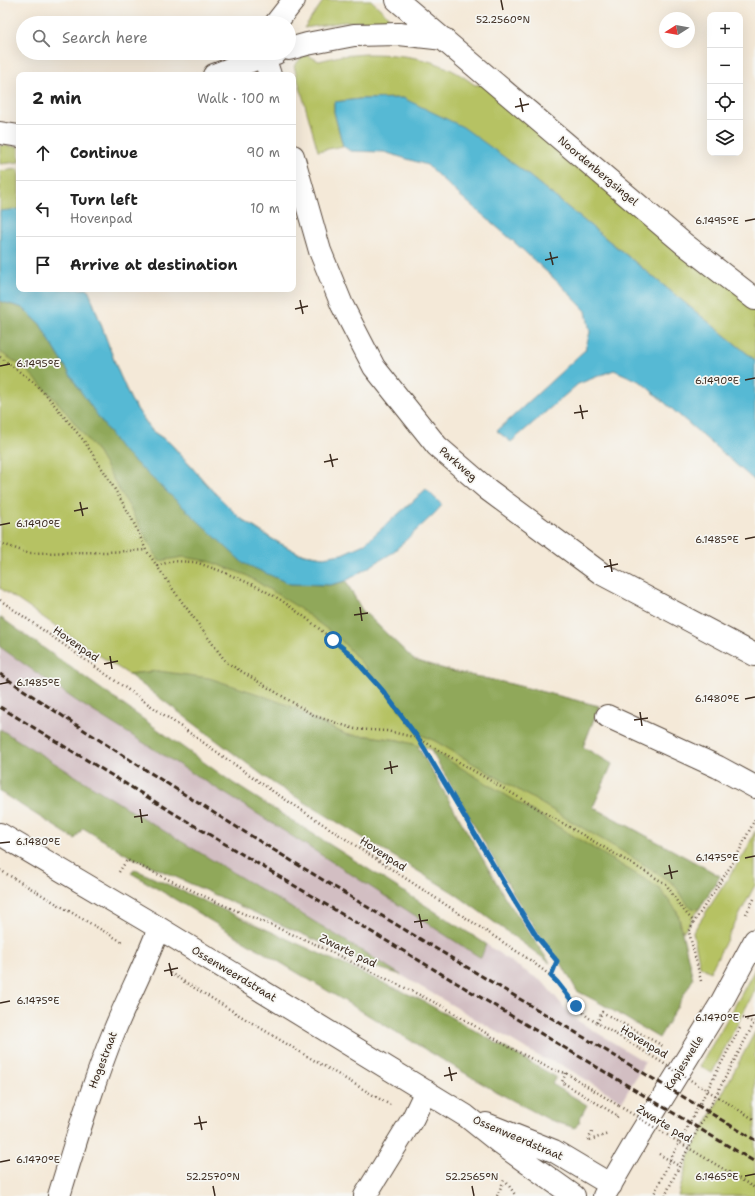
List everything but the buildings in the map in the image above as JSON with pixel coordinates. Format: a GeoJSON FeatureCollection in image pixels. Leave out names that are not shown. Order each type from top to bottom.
{"type":"FeatureCollection","features":[{"type":"Feature","properties":{"kind":"street"},"geometry":{"type":"LineString","coordinates":[[281,16],[294,0]]}},
{"type":"Feature","properties":{"kind":"street","name":"Noordenbergsingel"},"geometry":{"type":"LineString","coordinates":[[397,0],[677,238],[755,299]]}},
{"type":"Feature","properties":{"kind":"street"},"geometry":{"type":"LineString","coordinates":[[296,47],[354,35],[399,34],[444,40]]}},
{"type":"Feature","properties":{"kind":"street"},"geometry":{"type":"LineString","coordinates":[[224,72],[266,60]]}},
{"type":"Feature","properties":{"kind":"street"},"geometry":{"type":"LineString","coordinates":[[0,133],[16,136]]}},
{"type":"Feature","properties":{"kind":"street","name":"Parkweg"},"geometry":{"type":"LineString","coordinates":[[296,167],[320,251],[342,305],[374,367],[438,446],[487,489],[602,574],[755,655]]}},
{"type":"Feature","properties":{"kind":"street"},"geometry":{"type":"LineString","coordinates":[[607,716],[718,767],[755,787]]}},
{"type":"Feature","properties":{"kind":"street","name":"Ossenweerdstraat"},"geometry":{"type":"LineString","coordinates":[[0,834],[159,928],[466,1116],[501,1144],[574,1196]]}},
{"type":"Feature","properties":{"kind":"street","name":"Hogestraat"},"geometry":{"type":"LineString","coordinates":[[59,1196],[89,1097],[115,1029],[148,957],[159,928]]}},
{"type":"Feature","properties":{"kind":"street","name":"Kapjeswelle"},"geometry":{"type":"LineString","coordinates":[[607,1190],[720,1005],[755,940]]}},
{"type":"Feature","properties":{"kind":"street"},"geometry":{"type":"LineString","coordinates":[[365,1196],[413,1118],[426,1091]]}},
{"type":"Feature","properties":{"kind":"street","name":"Ossenweerdstraat"},"geometry":{"type":"LineString","coordinates":[[466,1116],[554,1151],[607,1190]]}},
{"type":"Feature","properties":{"kind":"path"},"geometry":{"type":"LineString","coordinates":[[0,357],[32,381],[48,397],[84,441],[128,513],[146,550],[226,662],[315,716],[355,729],[387,731],[418,738],[666,884],[680,906],[694,922]]}},
{"type":"Feature","properties":{"kind":"path"},"geometry":{"type":"LineString","coordinates":[[0,543],[28,553],[146,550]]}},
{"type":"Feature","properties":{"kind":"path"},"geometry":{"type":"LineString","coordinates":[[157,566],[172,561],[195,562],[221,571],[260,588],[281,600],[306,618],[349,653],[383,691],[418,738],[537,937],[557,961],[551,976]]}},
{"type":"Feature","properties":{"kind":"path","name":"Hovenpad"},"geometry":{"type":"LineString","coordinates":[[0,600],[271,790],[507,945],[551,976],[576,1006],[589,1018],[755,1120]]}},
{"type":"Feature","properties":{"kind":"path"},"geometry":{"type":"LineString","coordinates":[[702,984],[689,932],[736,858],[755,818]]}},
{"type":"Feature","properties":{"kind":"path","name":"Zwarte pad"},"geometry":{"type":"LineString","coordinates":[[121,870],[127,860],[228,907],[315,944],[444,1007],[507,1046],[551,1069],[566,1073],[755,1188]]}},
{"type":"Feature","properties":{"kind":"path"},"geometry":{"type":"LineString","coordinates":[[0,870],[148,957],[168,963],[166,970],[300,1052],[413,1118]]}},
{"type":"Feature","properties":{"kind":"path"},"geometry":{"type":"LineString","coordinates":[[597,1023],[602,1012],[668,1050]]}},
{"type":"Feature","properties":{"kind":"path"},"geometry":{"type":"LineString","coordinates":[[653,1196],[695,1112],[748,1012]]}},
{"type":"Feature","properties":{"kind":"path"},"geometry":{"type":"LineString","coordinates":[[665,1196],[754,1022],[745,1019]]}},
{"type":"Feature","properties":{"kind":"path"},"geometry":{"type":"LineString","coordinates":[[566,1073],[562,1082],[618,1116],[614,1121]]}},
{"type":"Feature","properties":{"kind":"path"},"geometry":{"type":"LineString","coordinates":[[502,1175],[516,1196]]}},
{"type":"Feature","properties":{"kind":"path"},"geometry":{"type":"LineString","coordinates":[[497,1196],[505,1178]]}},
{"type":"Feature","properties":{"kind":"shaded area"},"geometry":{"type":"Polygon","coordinates":[[[0,647],[75,700],[253,811],[481,958],[486,944],[543,982],[573,1018],[645,1062],[622,1101],[560,1064],[542,1058],[401,975],[159,828],[0,729],[0,647]]]}},
{"type":"Feature","properties":{"kind":"green space"},"geometry":{"type":"Polygon","coordinates":[[[324,0],[371,0],[393,21],[343,22],[304,28],[324,0]]]}},
{"type":"Feature","properties":{"kind":"green space"},"geometry":{"type":"Polygon","coordinates":[[[366,54],[390,55],[425,60],[447,68],[475,85],[486,84],[755,306],[755,360],[522,170],[403,98],[360,99],[334,102],[334,112],[343,146],[318,151],[294,66],[302,57],[307,55],[319,61],[340,56],[366,54]]]}},
{"type":"Feature","properties":{"kind":"green space"},"geometry":{"type":"Polygon","coordinates":[[[0,145],[16,147],[16,162],[0,164],[0,145]]]}},
{"type":"Feature","properties":{"kind":"green space"},"geometry":{"type":"Polygon","coordinates":[[[16,169],[16,292],[89,292],[118,371],[131,400],[152,431],[170,443],[211,489],[240,518],[272,539],[298,553],[323,557],[346,581],[361,609],[414,660],[451,671],[599,706],[583,747],[612,764],[593,807],[720,876],[683,932],[677,911],[430,749],[398,740],[347,735],[310,718],[295,708],[158,671],[128,674],[0,588],[0,171],[16,169]]]}},
{"type":"Feature","properties":{"kind":"green space"},"geometry":{"type":"Polygon","coordinates":[[[0,301],[23,308],[40,324],[79,389],[290,584],[330,585],[346,581],[361,609],[414,660],[451,671],[599,706],[583,747],[612,764],[593,807],[720,876],[699,909],[690,908],[674,884],[632,857],[435,741],[417,733],[377,680],[340,639],[296,606],[246,575],[208,561],[183,557],[159,561],[96,450],[61,406],[25,368],[0,352],[0,301]]]}},
{"type":"Feature","properties":{"kind":"green space"},"geometry":{"type":"Polygon","coordinates":[[[0,617],[233,783],[486,944],[481,958],[253,811],[75,700],[0,647],[0,617]]]}},
{"type":"Feature","properties":{"kind":"green space"},"geometry":{"type":"Polygon","coordinates":[[[158,671],[209,678],[258,694],[295,708],[310,718],[347,735],[398,740],[417,745],[506,899],[550,963],[454,893],[273,783],[128,674],[158,671]]]}},
{"type":"Feature","properties":{"kind":"green space"},"geometry":{"type":"Polygon","coordinates":[[[0,729],[159,828],[401,975],[375,967],[129,856],[83,828],[75,839],[0,792],[0,729]]]}},
{"type":"Feature","properties":{"kind":"green space"},"geometry":{"type":"Polygon","coordinates":[[[430,749],[659,888],[677,911],[693,979],[659,1038],[577,991],[560,961],[541,937],[519,903],[430,749]]]}},
{"type":"Feature","properties":{"kind":"green space"},"geometry":{"type":"Polygon","coordinates":[[[755,831],[755,885],[710,972],[700,966],[693,932],[746,851],[755,831]]]}},
{"type":"Feature","properties":{"kind":"green space"},"geometry":{"type":"Polygon","coordinates":[[[134,869],[421,1000],[556,1077],[552,1084],[587,1105],[579,1120],[580,1121],[575,1128],[550,1120],[493,1090],[131,873],[134,869]]]}},
{"type":"Feature","properties":{"kind":"green space"},"geometry":{"type":"Polygon","coordinates":[[[755,969],[755,990],[712,1073],[700,1066],[755,969]]]}},
{"type":"Feature","properties":{"kind":"green space"},"geometry":{"type":"Polygon","coordinates":[[[755,1032],[755,1196],[678,1196],[690,1154],[755,1032]]]}},
{"type":"Feature","properties":{"kind":"water"},"geometry":{"type":"Polygon","coordinates":[[[403,98],[463,127],[522,170],[755,360],[755,481],[641,382],[614,370],[578,384],[511,442],[497,431],[585,350],[590,332],[586,311],[561,285],[512,240],[427,165],[384,152],[350,151],[343,146],[334,112],[334,102],[360,99],[403,98]]]}},
{"type":"Feature","properties":{"kind":"water"},"geometry":{"type":"Polygon","coordinates":[[[16,209],[16,292],[89,292],[118,371],[131,400],[152,431],[170,443],[211,489],[240,518],[272,539],[298,553],[323,557],[342,554],[364,544],[426,489],[442,505],[392,553],[346,581],[330,585],[290,584],[243,563],[120,448],[79,389],[40,324],[23,308],[0,301],[0,211],[16,209]]]}},
{"type":"Feature","properties":{"kind":"railway"},"geometry":{"type":"LineString","coordinates":[[0,674],[128,759],[258,840],[755,1140]]}},
{"type":"Feature","properties":{"kind":"railway"},"geometry":{"type":"LineString","coordinates":[[0,707],[180,817],[755,1162]]}},
{"type":"Feature","properties":{"kind":"route"},"geometry":{"type":"LineString","coordinates":[[333,640],[349,653],[383,691],[418,738],[537,937],[557,961],[551,976],[576,1006]]}}]}
